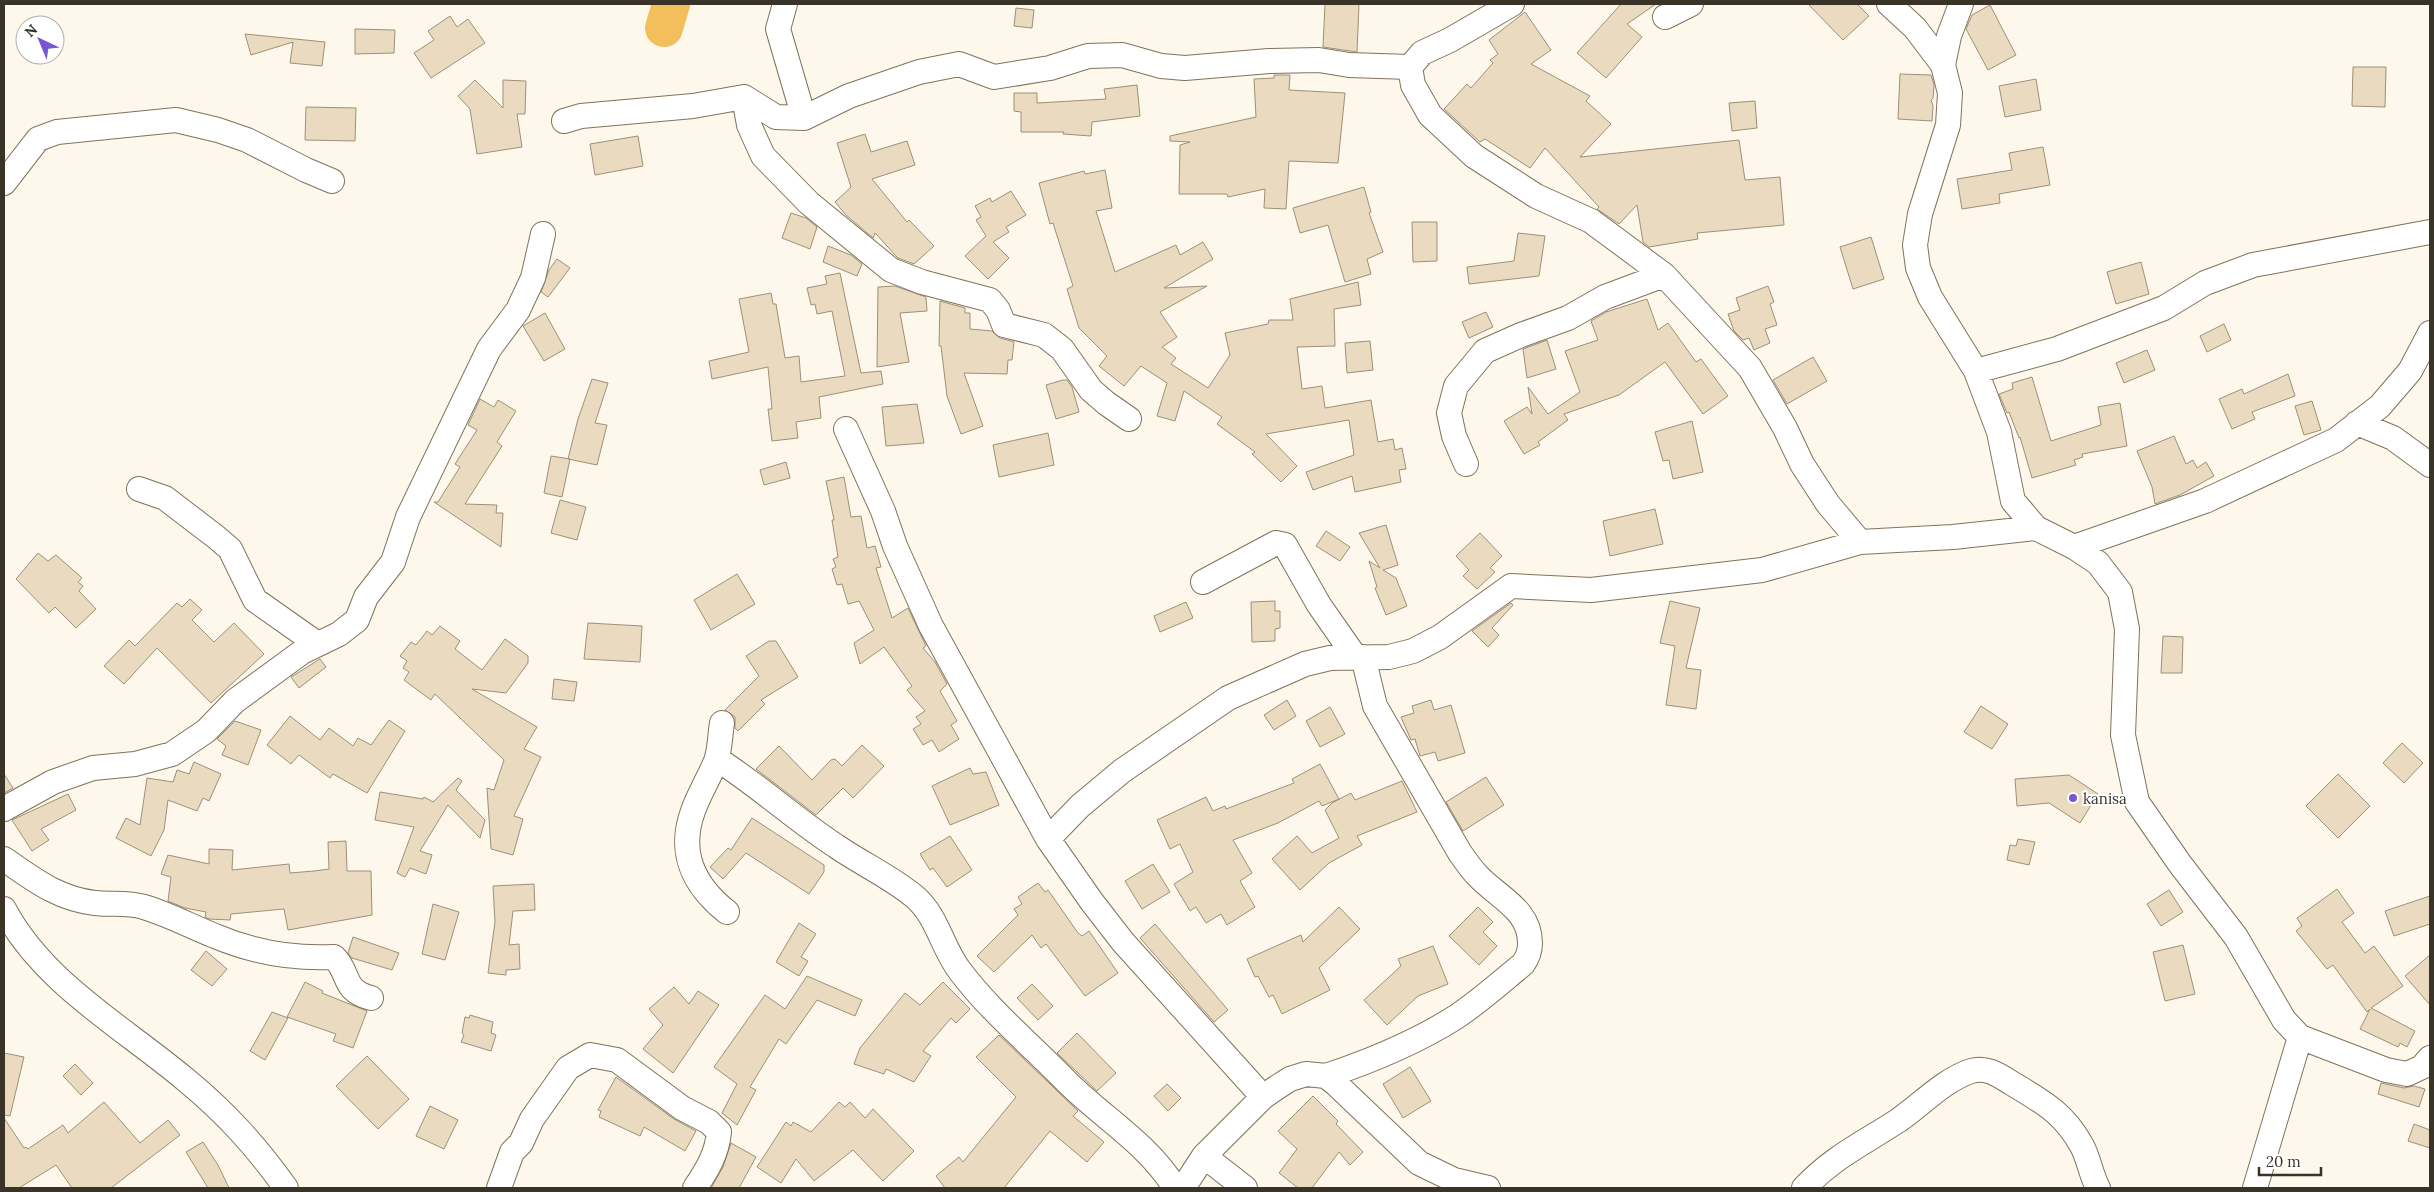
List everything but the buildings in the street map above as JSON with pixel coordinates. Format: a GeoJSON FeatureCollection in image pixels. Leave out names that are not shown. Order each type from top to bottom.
{"type":"FeatureCollection","features":[{"type":"Feature","properties":{"kind":"street"},"geometry":{"type":"LineString","coordinates":[[785,4],[778,29],[785,60],[804,118]]}},
{"type":"Feature","properties":{"kind":"street"},"geometry":{"type":"LineString","coordinates":[[1410,67],[1422,53],[1450,40],[1512,4]]}},
{"type":"Feature","properties":{"kind":"street"},"geometry":{"type":"LineString","coordinates":[[1665,17],[1691,4]]}},
{"type":"Feature","properties":{"kind":"street"},"geometry":{"type":"LineString","coordinates":[[1889,4],[1915,28],[1943,65],[1950,92],[1948,124],[1920,214],[1915,246],[1918,268],[1930,297],[1976,371],[1999,432],[2012,501],[2036,528],[2074,547],[2098,563],[2120,592],[2127,629],[2123,735],[2136,802],[2180,864],[2236,937],[2284,1020],[2300,1037],[2386,1070],[2407,1074],[2428,1065]]}},
{"type":"Feature","properties":{"kind":"street"},"geometry":{"type":"LineString","coordinates":[[1943,65],[1949,36],[1960,4]]}},
{"type":"Feature","properties":{"kind":"street"},"geometry":{"type":"LineString","coordinates":[[564,120],[581,116],[692,106],[744,97],[776,117],[804,118],[849,96],[890,81],[919,72],[959,64],[994,77],[1050,68],[1088,56],[1122,55],[1161,66],[1185,68],[1269,61],[1319,60],[1349,65],[1410,67]]}},
{"type":"Feature","properties":{"kind":"street"},"geometry":{"type":"LineString","coordinates":[[1410,67],[1413,85],[1430,115],[1474,156],[1536,196],[1591,221],[1664,275],[1750,368],[1785,428],[1802,464],[1828,504],[1860,542]]}},
{"type":"Feature","properties":{"kind":"street"},"geometry":{"type":"LineString","coordinates":[[744,97],[749,124],[763,156],[809,203],[843,232],[891,270],[922,282],[990,300],[998,310],[1004,325],[1044,335],[1062,349],[1091,390],[1106,404],[1129,419]]}},
{"type":"Feature","properties":{"kind":"street"},"geometry":{"type":"LineString","coordinates":[[4,183],[38,139],[57,132],[176,120],[218,130],[248,140],[306,170],[332,180]]}},
{"type":"Feature","properties":{"kind":"street"},"geometry":{"type":"LineString","coordinates":[[1976,371],[2057,349],[2164,308],[2205,283],[2253,264],[2430,232]]}},
{"type":"Feature","properties":{"kind":"street"},"geometry":{"type":"LineString","coordinates":[[4,809],[53,782],[93,768],[135,764],[172,754],[206,731],[235,701],[316,643],[338,634],[357,620],[366,597],[393,562],[408,517],[489,349],[518,310],[533,278],[543,234]]}},
{"type":"Feature","properties":{"kind":"street"},"geometry":{"type":"LineString","coordinates":[[1466,464],[1454,436],[1449,413],[1456,386],[1485,350],[1568,318],[1605,297],[1664,275]]}},
{"type":"Feature","properties":{"kind":"street"},"geometry":{"type":"LineString","coordinates":[[2074,547],[2205,501],[2336,440],[2380,406],[2410,371],[2430,333]]}},
{"type":"Feature","properties":{"kind":"street"},"geometry":{"type":"LineString","coordinates":[[2357,423],[2393,438],[2430,465]]}},
{"type":"Feature","properties":{"kind":"street"},"geometry":{"type":"LineString","coordinates":[[846,429],[883,511],[895,546],[930,626],[1048,839],[1092,902],[1123,942],[1263,1097]]}},
{"type":"Feature","properties":{"kind":"street"},"geometry":{"type":"LineString","coordinates":[[139,489],[165,498],[230,549],[255,600],[316,643]]}},
{"type":"Feature","properties":{"kind":"street"},"geometry":{"type":"LineString","coordinates":[[1048,839],[1080,806],[1122,771],[1228,698],[1305,664],[1330,658],[1389,657],[1413,651],[1440,637],[1511,586],[1591,590],[1762,570],[1860,542],[1952,537],[2036,528]]}},
{"type":"Feature","properties":{"kind":"street"},"geometry":{"type":"LineString","coordinates":[[1183,1188],[1204,1156],[1263,1097],[1290,1079],[1306,1074],[1326,1076],[1371,1060],[1410,1043],[1456,1017],[1523,964],[1528,957],[1530,945],[1529,934],[1523,916],[1477,876],[1460,853],[1375,706],[1360,657],[1319,605],[1285,545],[1281,542],[1276,542],[1203,582]]}},
{"type":"Feature","properties":{"kind":"street"},"geometry":{"type":"LineString","coordinates":[[722,723],[717,759],[693,810],[686,836],[688,860],[700,885],[727,912]]}},
{"type":"Feature","properties":{"kind":"street"},"geometry":{"type":"LineString","coordinates":[[717,759],[748,778],[837,847],[871,866],[916,898],[930,913],[959,970],[983,997],[1080,1095],[1120,1126],[1162,1171],[1175,1188]]}},
{"type":"Feature","properties":{"kind":"street"},"geometry":{"type":"LineString","coordinates":[[4,859],[56,894],[95,903],[121,903],[144,907],[218,938],[273,953],[307,958],[334,957],[341,964],[351,989],[359,995],[370,998]]}},
{"type":"Feature","properties":{"kind":"street"},"geometry":{"type":"LineString","coordinates":[[4,909],[16,931],[47,965],[102,1016],[186,1080],[233,1121],[263,1156],[286,1188]]}},
{"type":"Feature","properties":{"kind":"street"},"geometry":{"type":"LineString","coordinates":[[2255,1188],[2300,1037]]}},
{"type":"Feature","properties":{"kind":"street"},"geometry":{"type":"LineString","coordinates":[[499,1188],[512,1152],[521,1143],[532,1120],[568,1068],[590,1055],[617,1060],[682,1108],[709,1122],[719,1132],[718,1147],[708,1168],[695,1188]]}},
{"type":"Feature","properties":{"kind":"street"},"geometry":{"type":"LineString","coordinates":[[1804,1188],[1823,1168],[1898,1120],[1948,1083],[1972,1071],[1990,1071],[2050,1106],[2069,1127],[2082,1147],[2091,1176],[2098,1188]]}},
{"type":"Feature","properties":{"kind":"street"},"geometry":{"type":"LineString","coordinates":[[1326,1076],[1419,1163],[1454,1180],[1488,1188]]}},
{"type":"Feature","properties":{"kind":"street"},"geometry":{"type":"LineString","coordinates":[[1204,1156],[1245,1188]]}},
{"type":"Feature","properties":{"kind":"waterway"},"geometry":{"type":"LineString","coordinates":[[664,28],[671,4]]}},
{"type":"Feature","properties":{"kind":"place","name":"kanisa"},"geometry":{"type":"Point","coordinates":[2073,798]}}]}
